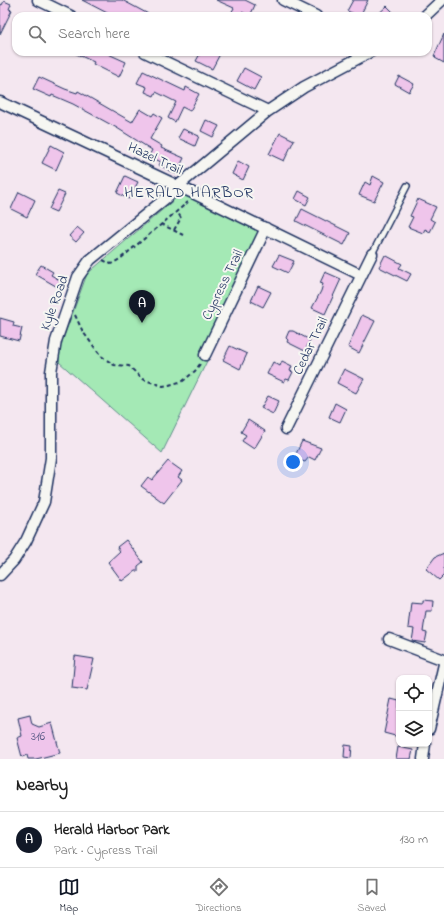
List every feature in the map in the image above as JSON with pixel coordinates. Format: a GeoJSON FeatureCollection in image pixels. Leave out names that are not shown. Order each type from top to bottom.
{"type":"FeatureCollection","features":[{"type":"Feature","properties":{"kind":"street"},"geometry":{"type":"LineString","coordinates":[[38,0],[63,12]]}},
{"type":"Feature","properties":{"kind":"street"},"geometry":{"type":"LineString","coordinates":[[283,0],[308,12]]}},
{"type":"Feature","properties":{"kind":"street"},"geometry":{"type":"LineString","coordinates":[[429,12],[442,0]]}},
{"type":"Feature","properties":{"kind":"street"},"geometry":{"type":"LineString","coordinates":[[153,56],[268,111]]}},
{"type":"Feature","properties":{"kind":"street","name":"Kyle Road"},"geometry":{"type":"LineString","coordinates":[[0,575],[14,560],[22,547],[35,524],[44,502],[51,458],[51,372],[56,341],[78,277],[90,260],[98,253],[166,198],[178,186],[268,111],[304,87],[362,56]]}},
{"type":"Feature","properties":{"kind":"street","name":"Hazel Trail"},"geometry":{"type":"LineString","coordinates":[[0,102],[362,275]]}},
{"type":"Feature","properties":{"kind":"street","name":"Cypress Trail"},"geometry":{"type":"LineString","coordinates":[[204,355],[266,228]]}},
{"type":"Feature","properties":{"kind":"street","name":"Cedar Trail"},"geometry":{"type":"LineString","coordinates":[[286,429],[372,254]]}},
{"type":"Feature","properties":{"kind":"street"},"geometry":{"type":"LineString","coordinates":[[389,639],[444,660]]}},
{"type":"Feature","properties":{"kind":"street"},"geometry":{"type":"LineString","coordinates":[[432,716],[444,664]]}},
{"type":"Feature","properties":{"kind":"street"},"geometry":{"type":"LineString","coordinates":[[423,759],[425,747]]}},
{"type":"Feature","properties":{"kind":"lane"},"geometry":{"type":"LineString","coordinates":[[372,254],[407,186]]}},
{"type":"Feature","properties":{"kind":"path"},"geometry":{"type":"LineString","coordinates":[[98,253],[105,262],[111,264],[120,259],[195,194]]}},
{"type":"Feature","properties":{"kind":"path"},"geometry":{"type":"LineString","coordinates":[[174,230],[181,218],[177,211]]}},
{"type":"Feature","properties":{"kind":"path"},"geometry":{"type":"LineString","coordinates":[[161,224],[182,235]]}},
{"type":"Feature","properties":{"kind":"path"},"geometry":{"type":"LineString","coordinates":[[68,306],[83,332],[101,356],[114,365],[129,366],[142,379],[163,386],[183,381],[195,371],[204,355]]}},
{"type":"Feature","properties":{"kind":"green space"},"geometry":{"type":"Polygon","coordinates":[[[182,193],[260,231],[200,355],[208,359],[162,453],[59,362],[59,350],[87,274],[182,193]]]}},
{"type":"Feature","properties":{"kind":"building"},"geometry":{"type":"Polygon","coordinates":[[[82,0],[122,0],[144,12],[105,12],[82,0]]]}},
{"type":"Feature","properties":{"kind":"building"},"geometry":{"type":"Polygon","coordinates":[[[216,0],[245,0],[255,5],[252,12],[232,12],[234,8],[216,0]]]}},
{"type":"Feature","properties":{"kind":"building"},"geometry":{"type":"Polygon","coordinates":[[[353,0],[368,0],[362,12],[347,11],[353,0]]]}},
{"type":"Feature","properties":{"kind":"building"},"geometry":{"type":"Polygon","coordinates":[[[4,1],[11,4],[9,9],[12,10],[0,34],[0,4],[2,5],[4,1]]]}},
{"type":"Feature","properties":{"kind":"building"},"geometry":{"type":"Polygon","coordinates":[[[387,6],[393,12],[380,12],[387,6]]]}},
{"type":"Feature","properties":{"kind":"building"},"geometry":{"type":"Polygon","coordinates":[[[444,34],[444,63],[434,56],[444,34]]]}},
{"type":"Feature","properties":{"kind":"building"},"geometry":{"type":"Polygon","coordinates":[[[81,56],[113,56],[126,62],[119,77],[93,64],[94,62],[81,56]]]}},
{"type":"Feature","properties":{"kind":"building"},"geometry":{"type":"Polygon","coordinates":[[[199,56],[219,56],[212,69],[196,61],[199,56]]]}},
{"type":"Feature","properties":{"kind":"building"},"geometry":{"type":"Polygon","coordinates":[[[244,68],[261,77],[254,90],[237,81],[244,68]]]}},
{"type":"Feature","properties":{"kind":"building"},"geometry":{"type":"Polygon","coordinates":[[[143,71],[185,91],[186,87],[199,94],[190,111],[182,107],[175,122],[168,118],[176,102],[156,92],[154,96],[145,92],[147,87],[137,83],[143,71]]]}},
{"type":"Feature","properties":{"kind":"building"},"geometry":{"type":"Polygon","coordinates":[[[399,76],[414,84],[409,92],[395,84],[399,76]]]}},
{"type":"Feature","properties":{"kind":"building"},"geometry":{"type":"Polygon","coordinates":[[[39,77],[65,89],[77,93],[78,91],[132,122],[140,109],[152,116],[154,113],[162,118],[150,139],[162,146],[161,148],[184,158],[176,174],[159,165],[161,162],[149,156],[152,150],[117,128],[73,104],[33,89],[39,77]]]}},
{"type":"Feature","properties":{"kind":"building"},"geometry":{"type":"Polygon","coordinates":[[[206,120],[219,126],[213,137],[201,131],[206,120]]]}},
{"type":"Feature","properties":{"kind":"building"},"geometry":{"type":"Polygon","coordinates":[[[183,129],[199,136],[195,146],[178,138],[183,129]]]}},
{"type":"Feature","properties":{"kind":"building"},"geometry":{"type":"Polygon","coordinates":[[[280,133],[294,140],[284,161],[269,154],[280,133]]]}},
{"type":"Feature","properties":{"kind":"building"},"geometry":{"type":"Polygon","coordinates":[[[51,145],[64,152],[56,170],[42,163],[51,145]]]}},
{"type":"Feature","properties":{"kind":"building"},"geometry":{"type":"Polygon","coordinates":[[[238,161],[249,167],[243,180],[232,174],[238,161]]]}},
{"type":"Feature","properties":{"kind":"building"},"geometry":{"type":"Polygon","coordinates":[[[125,176],[138,182],[129,199],[117,193],[125,176]]]}},
{"type":"Feature","properties":{"kind":"building"},"geometry":{"type":"Polygon","coordinates":[[[373,176],[384,182],[374,201],[359,195],[365,182],[370,185],[373,176]]]}},
{"type":"Feature","properties":{"kind":"building"},"geometry":{"type":"Polygon","coordinates":[[[58,191],[65,194],[56,212],[49,209],[58,191]]]}},
{"type":"Feature","properties":{"kind":"building"},"geometry":{"type":"Polygon","coordinates":[[[299,191],[310,197],[306,205],[295,199],[299,191]]]}},
{"type":"Feature","properties":{"kind":"building"},"geometry":{"type":"Polygon","coordinates":[[[19,192],[35,200],[27,217],[11,209],[19,192]]]}},
{"type":"Feature","properties":{"kind":"building"},"geometry":{"type":"Polygon","coordinates":[[[418,199],[436,207],[430,219],[435,222],[430,232],[425,229],[423,233],[408,227],[413,217],[410,216],[418,199]]]}},
{"type":"Feature","properties":{"kind":"building"},"geometry":{"type":"Polygon","coordinates":[[[302,209],[350,233],[344,245],[296,221],[302,209]]]}},
{"type":"Feature","properties":{"kind":"building"},"geometry":{"type":"Polygon","coordinates":[[[77,227],[84,233],[76,242],[69,236],[77,227]]]}},
{"type":"Feature","properties":{"kind":"building"},"geometry":{"type":"Polygon","coordinates":[[[279,255],[294,261],[288,273],[273,266],[279,255]]]}},
{"type":"Feature","properties":{"kind":"building"},"geometry":{"type":"Polygon","coordinates":[[[385,255],[402,264],[399,268],[411,274],[407,281],[379,267],[385,255]]]}},
{"type":"Feature","properties":{"kind":"building"},"geometry":{"type":"Polygon","coordinates":[[[41,265],[53,272],[51,275],[65,283],[61,289],[35,274],[41,265]]]}},
{"type":"Feature","properties":{"kind":"building"},"geometry":{"type":"Polygon","coordinates":[[[325,272],[341,279],[325,314],[312,308],[321,291],[323,284],[320,283],[325,272]]]}},
{"type":"Feature","properties":{"kind":"building"},"geometry":{"type":"Polygon","coordinates":[[[258,286],[271,292],[263,307],[251,301],[258,286]]]}},
{"type":"Feature","properties":{"kind":"building"},"geometry":{"type":"Polygon","coordinates":[[[362,315],[375,321],[359,353],[348,347],[362,315]]]}},
{"type":"Feature","properties":{"kind":"building"},"geometry":{"type":"Polygon","coordinates":[[[0,318],[14,322],[13,326],[22,328],[19,341],[0,336],[0,318]]]}},
{"type":"Feature","properties":{"kind":"building"},"geometry":{"type":"Polygon","coordinates":[[[289,331],[293,331],[310,340],[305,351],[287,342],[288,340],[286,338],[289,331]]]}},
{"type":"Feature","properties":{"kind":"building"},"geometry":{"type":"Polygon","coordinates":[[[230,346],[247,354],[240,369],[223,360],[230,346]]]}},
{"type":"Feature","properties":{"kind":"building"},"geometry":{"type":"Polygon","coordinates":[[[282,361],[292,366],[290,371],[293,372],[289,380],[286,379],[284,382],[267,374],[273,362],[280,366],[282,361]]]}},
{"type":"Feature","properties":{"kind":"building"},"geometry":{"type":"Polygon","coordinates":[[[344,369],[364,379],[356,393],[337,383],[344,369]]]}},
{"type":"Feature","properties":{"kind":"building"},"geometry":{"type":"Polygon","coordinates":[[[268,396],[279,401],[273,414],[261,408],[268,396]]]}},
{"type":"Feature","properties":{"kind":"building"},"geometry":{"type":"Polygon","coordinates":[[[335,403],[346,409],[340,422],[329,417],[335,403]]]}},
{"type":"Feature","properties":{"kind":"building"},"geometry":{"type":"Polygon","coordinates":[[[248,420],[265,431],[254,449],[242,441],[246,435],[241,432],[248,420]]]}},
{"type":"Feature","properties":{"kind":"building"},"geometry":{"type":"Polygon","coordinates":[[[302,441],[321,448],[315,460],[309,457],[305,462],[294,458],[302,441]]]}},
{"type":"Feature","properties":{"kind":"building"},"geometry":{"type":"Polygon","coordinates":[[[168,461],[182,471],[178,477],[182,480],[164,503],[141,486],[148,477],[152,480],[168,461]]]}},
{"type":"Feature","properties":{"kind":"building"},"geometry":{"type":"Polygon","coordinates":[[[126,540],[143,562],[138,566],[138,571],[135,571],[122,581],[108,562],[120,551],[117,547],[126,540]]]}},
{"type":"Feature","properties":{"kind":"building"},"geometry":{"type":"Polygon","coordinates":[[[444,553],[444,575],[439,580],[426,569],[435,557],[444,553]]]}},
{"type":"Feature","properties":{"kind":"building"},"geometry":{"type":"Polygon","coordinates":[[[423,600],[433,601],[432,611],[426,611],[423,632],[427,633],[425,643],[412,641],[414,629],[408,628],[411,602],[423,603],[423,600]]]}},
{"type":"Feature","properties":{"kind":"building"},"geometry":{"type":"Polygon","coordinates":[[[75,656],[94,659],[87,690],[72,688],[75,656]]]}},
{"type":"Feature","properties":{"kind":"building"},"geometry":{"type":"Polygon","coordinates":[[[391,699],[396,700],[396,736],[384,733],[391,699]]]}},
{"type":"Feature","properties":{"kind":"building"},"geometry":{"type":"Polygon","coordinates":[[[30,715],[32,724],[39,727],[52,723],[60,753],[36,759],[28,759],[27,755],[22,757],[17,738],[22,736],[18,718],[30,715]]]}},
{"type":"Feature","properties":{"kind":"building"},"geometry":{"type":"Polygon","coordinates":[[[345,745],[352,746],[351,758],[344,757],[345,745]]]}},
{"type":"Feature","properties":{"kind":"building"},"geometry":{"type":"Polygon","coordinates":[[[398,747],[413,750],[411,759],[396,759],[398,747]]]}},
{"type":"Feature","properties":{"kind":"place","name":"Herald Harbor Park"},"geometry":{"type":"Point","coordinates":[142,323]}},
{"type":"Feature","properties":{"kind":"district","name":"HERALD HARBOR"},"geometry":{"type":"Point","coordinates":[189,193]}}]}
